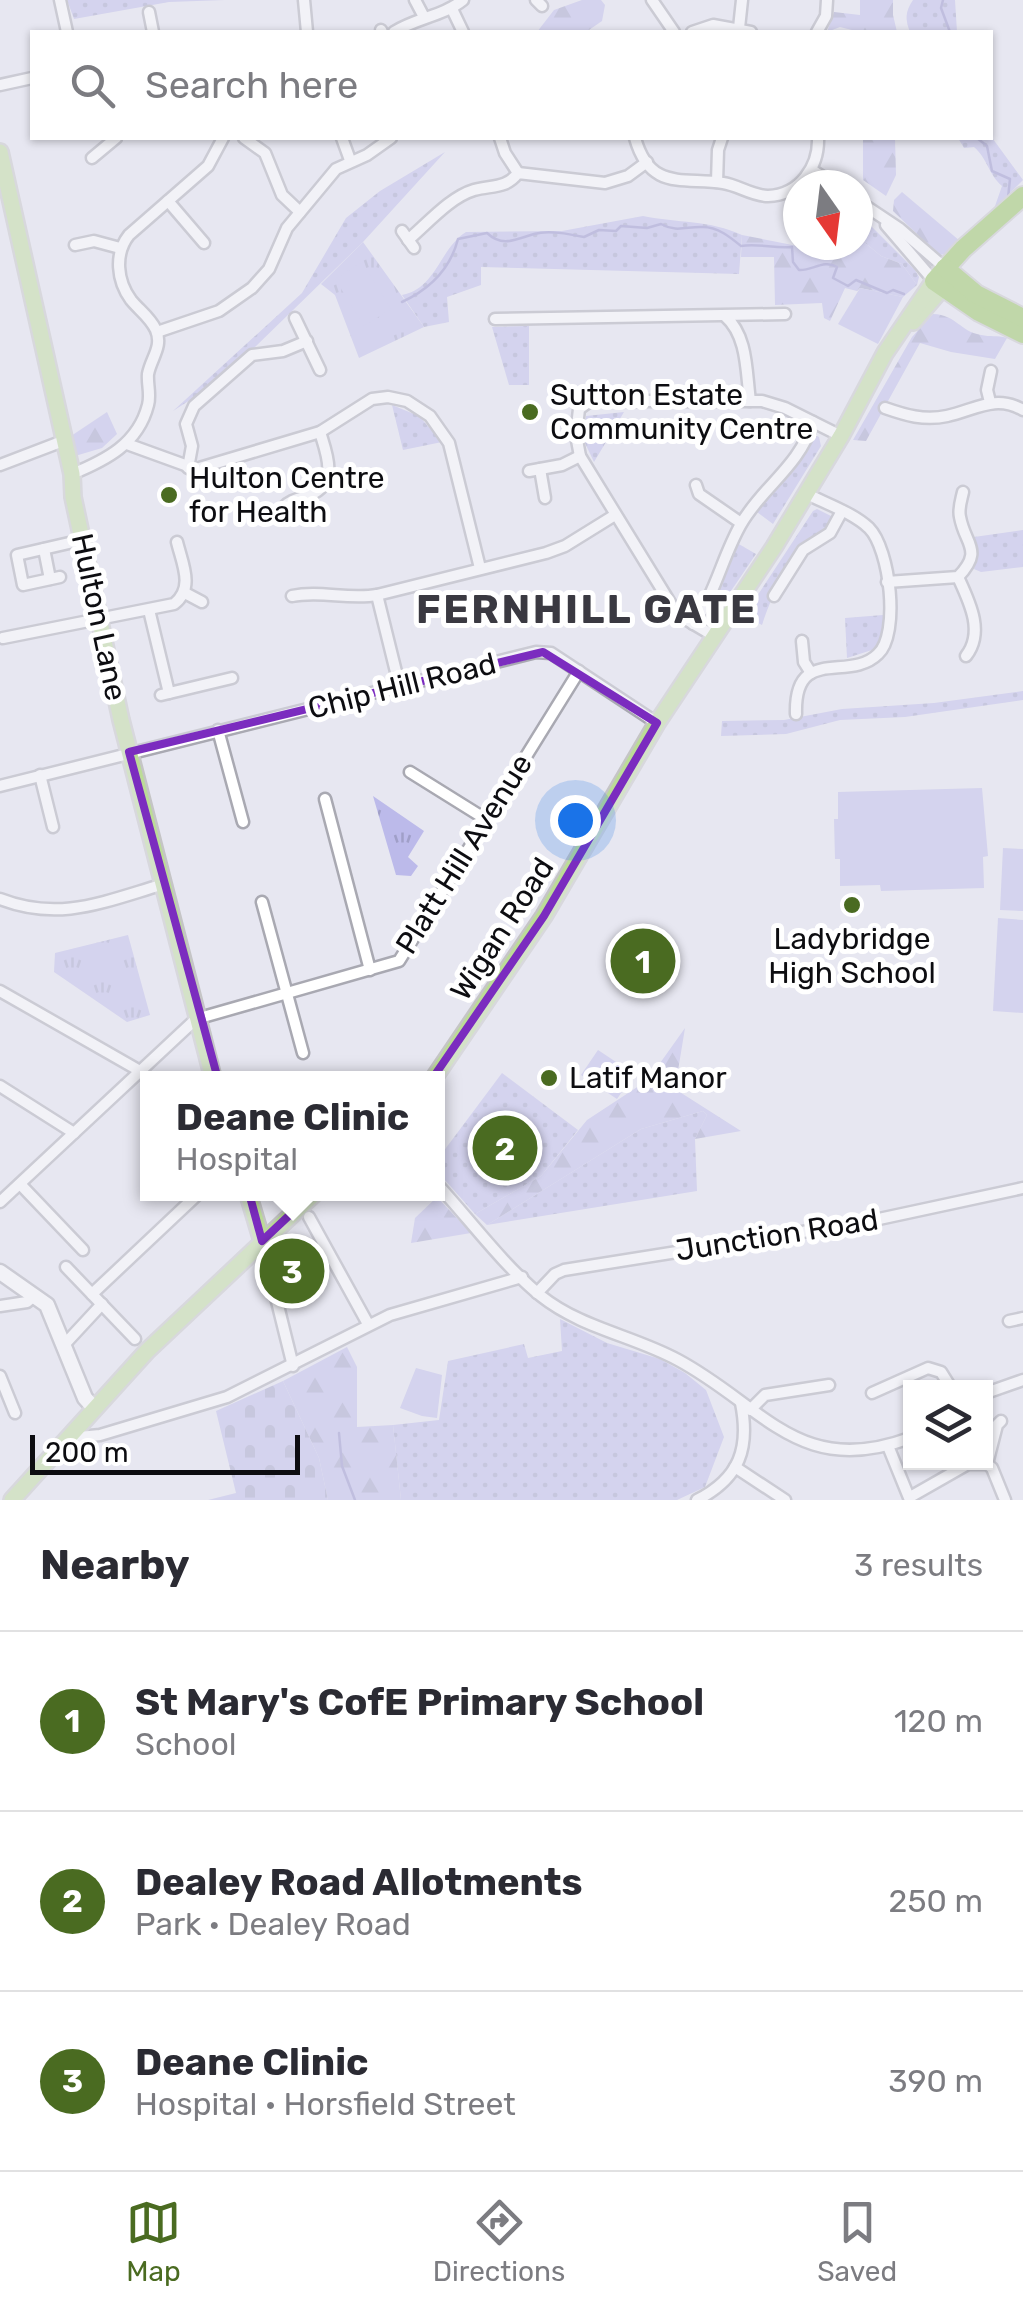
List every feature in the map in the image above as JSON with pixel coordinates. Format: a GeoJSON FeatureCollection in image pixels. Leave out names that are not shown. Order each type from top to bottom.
{"type":"FeatureCollection","features":[{"type":"Feature","properties":{"kind":"highway","name":"Wigan Road"},"geometry":{"type":"LineString","coordinates":[[943,278],[1023,196]]}},
{"type":"Feature","properties":{"kind":"highway"},"geometry":{"type":"LineString","coordinates":[[943,278],[1023,318]]}},
{"type":"Feature","properties":{"kind":"highway"},"geometry":{"type":"LineString","coordinates":[[943,278],[979,312],[1023,334]]}},
{"type":"Feature","properties":{"kind":"main road","name":"Hulton Lane"},"geometry":{"type":"LineString","coordinates":[[0,152],[5,196],[72,474],[82,540],[130,752],[211,1071]]}},
{"type":"Feature","properties":{"kind":"main road","name":"Wigan Road"},"geometry":{"type":"LineString","coordinates":[[439,1071],[544,916],[657,723],[808,494],[890,344],[943,278]]}},
{"type":"Feature","properties":{"kind":"main road"},"geometry":{"type":"LineString","coordinates":[[250,1201],[262,1241]]}},
{"type":"Feature","properties":{"kind":"main road"},"geometry":{"type":"LineString","coordinates":[[12,1500],[147,1350],[306,1201]]}},
{"type":"Feature","properties":{"kind":"street"},"geometry":{"type":"LineString","coordinates":[[60,0],[67,30]]}},
{"type":"Feature","properties":{"kind":"street"},"geometry":{"type":"LineString","coordinates":[[304,0],[310,13],[307,30]]}},
{"type":"Feature","properties":{"kind":"street"},"geometry":{"type":"LineString","coordinates":[[416,0],[424,16]]}},
{"type":"Feature","properties":{"kind":"street"},"geometry":{"type":"LineString","coordinates":[[398,30],[463,0]]}},
{"type":"Feature","properties":{"kind":"street"},"geometry":{"type":"LineString","coordinates":[[698,30],[713,25],[745,30],[742,0]]}},
{"type":"Feature","properties":{"kind":"street"},"geometry":{"type":"LineString","coordinates":[[818,30],[826,16],[828,0]]}},
{"type":"Feature","properties":{"kind":"street"},"geometry":{"type":"LineString","coordinates":[[651,2],[672,30]]}},
{"type":"Feature","properties":{"kind":"street"},"geometry":{"type":"LineString","coordinates":[[452,8],[462,30]]}},
{"type":"Feature","properties":{"kind":"street"},"geometry":{"type":"LineString","coordinates":[[149,12],[153,30]]}},
{"type":"Feature","properties":{"kind":"street"},"geometry":{"type":"LineString","coordinates":[[0,86],[30,78]]}},
{"type":"Feature","properties":{"kind":"street"},"geometry":{"type":"LineString","coordinates":[[92,140],[102,150]]}},
{"type":"Feature","properties":{"kind":"street"},"geometry":{"type":"LineString","coordinates":[[92,158],[114,140]]}},
{"type":"Feature","properties":{"kind":"street"},"geometry":{"type":"LineString","coordinates":[[72,474],[101,462],[127,444],[148,408],[148,374],[157,353],[157,332],[126,291],[119,266],[120,248],[129,235],[208,166],[222,140]]}},
{"type":"Feature","properties":{"kind":"street"},"geometry":{"type":"LineString","coordinates":[[247,140],[265,153],[282,195],[300,212]]}},
{"type":"Feature","properties":{"kind":"street"},"geometry":{"type":"LineString","coordinates":[[343,140],[350,160]]}},
{"type":"Feature","properties":{"kind":"street"},"geometry":{"type":"LineString","coordinates":[[157,332],[219,311],[252,288],[264,276],[287,228],[336,168],[367,155],[388,140]]}},
{"type":"Feature","properties":{"kind":"street"},"geometry":{"type":"LineString","coordinates":[[501,140],[518,173]]}},
{"type":"Feature","properties":{"kind":"street"},"geometry":{"type":"LineString","coordinates":[[636,140],[647,162],[678,182],[717,182],[768,196],[783,192]]}},
{"type":"Feature","properties":{"kind":"street"},"geometry":{"type":"LineString","coordinates":[[717,182],[721,140]]}},
{"type":"Feature","properties":{"kind":"street"},"geometry":{"type":"LineString","coordinates":[[812,170],[818,140]]}},
{"type":"Feature","properties":{"kind":"street"},"geometry":{"type":"LineString","coordinates":[[518,173],[605,183],[628,176],[647,162]]}},
{"type":"Feature","properties":{"kind":"street"},"geometry":{"type":"LineString","coordinates":[[408,240],[460,197],[474,190],[507,185],[518,173]]}},
{"type":"Feature","properties":{"kind":"street"},"geometry":{"type":"LineString","coordinates":[[168,201],[197,228],[204,242]]}},
{"type":"Feature","properties":{"kind":"street"},"geometry":{"type":"LineString","coordinates":[[873,212],[900,229],[943,278]]}},
{"type":"Feature","properties":{"kind":"street"},"geometry":{"type":"LineString","coordinates":[[75,244],[120,248]]}},
{"type":"Feature","properties":{"kind":"street"},"geometry":{"type":"LineString","coordinates":[[495,320],[784,314]]}},
{"type":"Feature","properties":{"kind":"street"},"geometry":{"type":"LineString","coordinates":[[726,316],[742,340],[750,401]]}},
{"type":"Feature","properties":{"kind":"street"},"geometry":{"type":"LineString","coordinates":[[294,318],[320,370]]}},
{"type":"Feature","properties":{"kind":"street"},"geometry":{"type":"LineString","coordinates":[[188,468],[192,446],[186,424],[194,406],[252,355],[283,352],[307,341]]}},
{"type":"Feature","properties":{"kind":"street"},"geometry":{"type":"LineString","coordinates":[[986,378],[990,402]]}},
{"type":"Feature","properties":{"kind":"street"},"geometry":{"type":"LineString","coordinates":[[127,444],[188,468],[202,468],[320,432],[378,398],[407,401],[430,416],[450,443],[480,568]]}},
{"type":"Feature","properties":{"kind":"street"},"geometry":{"type":"LineString","coordinates":[[714,636],[677,614],[580,456],[576,435],[577,414],[582,405],[622,400],[750,401],[778,405],[841,436]]}},
{"type":"Feature","properties":{"kind":"street"},"geometry":{"type":"LineString","coordinates":[[885,408],[908,416],[934,418],[990,402],[1023,410]]}},
{"type":"Feature","properties":{"kind":"street"},"geometry":{"type":"LineString","coordinates":[[693,624],[708,604],[741,523],[804,448],[813,422]]}},
{"type":"Feature","properties":{"kind":"street"},"geometry":{"type":"LineString","coordinates":[[284,508],[290,501],[318,491],[326,480],[329,462],[320,432]]}},
{"type":"Feature","properties":{"kind":"street"},"geometry":{"type":"LineString","coordinates":[[0,465],[63,442]]}},
{"type":"Feature","properties":{"kind":"street"},"geometry":{"type":"LineString","coordinates":[[546,498],[535,470],[580,456]]}},
{"type":"Feature","properties":{"kind":"street"},"geometry":{"type":"LineString","coordinates":[[696,485],[699,494],[741,523]]}},
{"type":"Feature","properties":{"kind":"street"},"geometry":{"type":"LineString","coordinates":[[796,714],[792,696],[811,673],[828,666],[865,662],[882,651],[890,632],[883,553],[873,533],[808,494]]}},
{"type":"Feature","properties":{"kind":"street"},"geometry":{"type":"LineString","coordinates":[[887,582],[958,578],[970,562],[972,552],[960,516],[962,496],[947,497]]}},
{"type":"Feature","properties":{"kind":"street"},"geometry":{"type":"LineString","coordinates":[[774,596],[806,546],[830,533],[842,511]]}},
{"type":"Feature","properties":{"kind":"street"},"geometry":{"type":"LineString","coordinates":[[292,596],[377,595],[555,550],[615,515]]}},
{"type":"Feature","properties":{"kind":"street"},"geometry":{"type":"LineString","coordinates":[[44,550],[55,578],[23,585],[17,555],[82,540]]}},
{"type":"Feature","properties":{"kind":"street"},"geometry":{"type":"LineString","coordinates":[[2,638],[174,604],[185,593],[186,578],[177,542]]}},
{"type":"Feature","properties":{"kind":"street"},"geometry":{"type":"LineString","coordinates":[[164,555],[180,555]]}},
{"type":"Feature","properties":{"kind":"street"},"geometry":{"type":"LineString","coordinates":[[797,560],[810,566]]}},
{"type":"Feature","properties":{"kind":"street"},"geometry":{"type":"LineString","coordinates":[[958,578],[973,616],[975,636],[968,653],[981,657]]}},
{"type":"Feature","properties":{"kind":"street"},"geometry":{"type":"LineString","coordinates":[[185,593],[202,602]]}},
{"type":"Feature","properties":{"kind":"street"},"geometry":{"type":"LineString","coordinates":[[377,595],[400,688]]}},
{"type":"Feature","properties":{"kind":"street"},"geometry":{"type":"LineString","coordinates":[[148,610],[165,694],[232,678]]}},
{"type":"Feature","properties":{"kind":"street"},"geometry":{"type":"LineString","coordinates":[[802,642],[799,656],[811,673]]}},
{"type":"Feature","properties":{"kind":"street","name":"Chip Hill Road"},"geometry":{"type":"LineString","coordinates":[[0,786],[536,652],[551,653],[657,723]]}},
{"type":"Feature","properties":{"kind":"street","name":"Platt Hill Avenue"},"geometry":{"type":"LineString","coordinates":[[196,1018],[395,964],[403,958],[578,671]]}},
{"type":"Feature","properties":{"kind":"street"},"geometry":{"type":"LineString","coordinates":[[218,730],[243,822]]}},
{"type":"Feature","properties":{"kind":"street"},"geometry":{"type":"LineString","coordinates":[[410,772],[487,820]]}},
{"type":"Feature","properties":{"kind":"street"},"geometry":{"type":"LineString","coordinates":[[40,776],[53,826]]}},
{"type":"Feature","properties":{"kind":"street"},"geometry":{"type":"LineString","coordinates":[[326,799],[370,970]]}},
{"type":"Feature","properties":{"kind":"street"},"geometry":{"type":"LineString","coordinates":[[0,899],[57,911],[161,885]]}},
{"type":"Feature","properties":{"kind":"street"},"geometry":{"type":"LineString","coordinates":[[263,901],[303,1053]]}},
{"type":"Feature","properties":{"kind":"street"},"geometry":{"type":"LineString","coordinates":[[0,991],[140,1071]]}},
{"type":"Feature","properties":{"kind":"street"},"geometry":{"type":"LineString","coordinates":[[0,1202],[196,1018]]}},
{"type":"Feature","properties":{"kind":"street"},"geometry":{"type":"LineString","coordinates":[[0,1086],[74,1133]]}},
{"type":"Feature","properties":{"kind":"street"},"geometry":{"type":"LineString","coordinates":[[20,1184],[83,1250]]}},
{"type":"Feature","properties":{"kind":"street","name":"Junction Road"},"geometry":{"type":"LineString","coordinates":[[537,1293],[564,1270],[865,1222],[1023,1188]]}},
{"type":"Feature","properties":{"kind":"street"},"geometry":{"type":"LineString","coordinates":[[445,1193],[537,1293],[572,1317],[677,1359],[776,1429],[802,1442],[834,1448],[888,1446],[903,1441]]}},
{"type":"Feature","properties":{"kind":"street"},"geometry":{"type":"LineString","coordinates":[[92,1294],[191,1201]]}},
{"type":"Feature","properties":{"kind":"street"},"geometry":{"type":"LineString","coordinates":[[309,1217],[326,1239],[368,1324]]}},
{"type":"Feature","properties":{"kind":"street"},"geometry":{"type":"LineString","coordinates":[[262,1241],[293,1366]]}},
{"type":"Feature","properties":{"kind":"street"},"geometry":{"type":"LineString","coordinates":[[66,1267],[135,1338]]}},
{"type":"Feature","properties":{"kind":"street"},"geometry":{"type":"LineString","coordinates":[[0,1272],[47,1305],[85,1398],[94,1408]]}},
{"type":"Feature","properties":{"kind":"street"},"geometry":{"type":"LineString","coordinates":[[68,1438],[100,1435],[227,1397],[368,1324],[404,1310],[522,1278]]}},
{"type":"Feature","properties":{"kind":"street"},"geometry":{"type":"LineString","coordinates":[[0,1306],[27,1302],[36,1295]]}},
{"type":"Feature","properties":{"kind":"street"},"geometry":{"type":"LineString","coordinates":[[64,1346],[102,1304]]}},
{"type":"Feature","properties":{"kind":"street"},"geometry":{"type":"LineString","coordinates":[[1009,1321],[1023,1318]]}},
{"type":"Feature","properties":{"kind":"street"},"geometry":{"type":"LineString","coordinates":[[872,1393],[928,1368],[941,1372],[946,1380]]}},
{"type":"Feature","properties":{"kind":"street"},"geometry":{"type":"LineString","coordinates":[[0,1376],[15,1413]]}},
{"type":"Feature","properties":{"kind":"street"},"geometry":{"type":"LineString","coordinates":[[993,1390],[1023,1380]]}},
{"type":"Feature","properties":{"kind":"street"},"geometry":{"type":"LineString","coordinates":[[746,1406],[766,1395],[829,1386]]}},
{"type":"Feature","properties":{"kind":"street"},"geometry":{"type":"LineString","coordinates":[[697,1500],[716,1488],[735,1467],[746,1440],[746,1406]]}},
{"type":"Feature","properties":{"kind":"street"},"geometry":{"type":"LineString","coordinates":[[993,1441],[1001,1421]]}},
{"type":"Feature","properties":{"kind":"street"},"geometry":{"type":"LineString","coordinates":[[746,1440],[759,1431],[776,1429]]}},
{"type":"Feature","properties":{"kind":"street"},"geometry":{"type":"LineString","coordinates":[[888,1446],[910,1499],[958,1470]]}},
{"type":"Feature","properties":{"kind":"street"},"geometry":{"type":"LineString","coordinates":[[735,1467],[784,1500]]}},
{"type":"Feature","properties":{"kind":"street"},"geometry":{"type":"LineString","coordinates":[[993,1470],[1005,1500]]}},
{"type":"Feature","properties":{"kind":"highlighted area"},"geometry":{"type":"Polygon","coordinates":[[[543,652],[657,723],[544,916],[428,1085],[262,1241],[129,752],[543,652]]]}},
{"type":"Feature","properties":{"kind":"green space"},"geometry":{"type":"Polygon","coordinates":[[[67,0],[225,0],[169,2],[74,19],[67,0]]]}},
{"type":"Feature","properties":{"kind":"green space"},"geometry":{"type":"Polygon","coordinates":[[[582,0],[601,0],[605,5],[602,21],[589,30],[539,30],[554,10],[582,0]]]}},
{"type":"Feature","properties":{"kind":"green space"},"geometry":{"type":"Polygon","coordinates":[[[860,0],[893,0],[897,30],[828,30],[834,12],[860,15],[860,0]]]}},
{"type":"Feature","properties":{"kind":"green space"},"geometry":{"type":"Polygon","coordinates":[[[913,0],[955,0],[957,30],[909,30],[908,8],[913,0]]]}},
{"type":"Feature","properties":{"kind":"green space"},"geometry":{"type":"Polygon","coordinates":[[[993,139],[1023,180],[994,209],[1002,186],[974,147],[964,148],[959,140],[993,139]]]}},
{"type":"Feature","properties":{"kind":"green space"},"geometry":{"type":"Polygon","coordinates":[[[863,140],[895,140],[896,175],[886,196],[873,187],[873,170],[863,170],[863,140]]]}},
{"type":"Feature","properties":{"kind":"green space"},"geometry":{"type":"Polygon","coordinates":[[[445,152],[363,242],[221,380],[173,411],[302,293],[346,218],[380,191],[445,152]]]}},
{"type":"Feature","properties":{"kind":"green space"},"geometry":{"type":"Polygon","coordinates":[[[902,192],[960,241],[946,254],[939,255],[893,211],[894,200],[902,192]]]}},
{"type":"Feature","properties":{"kind":"green space"},"geometry":{"type":"Polygon","coordinates":[[[643,216],[706,224],[742,235],[739,274],[481,267],[481,285],[447,297],[449,322],[424,327],[402,295],[423,285],[466,232],[562,231],[643,216]]]}},
{"type":"Feature","properties":{"kind":"green space"},"geometry":{"type":"Polygon","coordinates":[[[873,228],[915,270],[919,277],[917,285],[902,264],[873,249],[873,228]]]}},
{"type":"Feature","properties":{"kind":"green space"},"geometry":{"type":"Polygon","coordinates":[[[742,235],[783,243],[783,260],[873,260],[873,249],[902,264],[917,285],[903,297],[845,288],[830,321],[824,318],[822,303],[775,305],[774,257],[741,257],[742,235]]]}},
{"type":"Feature","properties":{"kind":"green space"},"geometry":{"type":"Polygon","coordinates":[[[363,242],[424,327],[359,358],[335,295],[321,284],[363,242]]]}},
{"type":"Feature","properties":{"kind":"green space"},"geometry":{"type":"Polygon","coordinates":[[[362,262],[391,309],[364,326],[335,279],[362,262]]]}},
{"type":"Feature","properties":{"kind":"green space"},"geometry":{"type":"Polygon","coordinates":[[[860,288],[903,297],[878,344],[838,324],[860,288]]]}},
{"type":"Feature","properties":{"kind":"green space"},"geometry":{"type":"Polygon","coordinates":[[[933,314],[948,317],[974,333],[1007,338],[995,359],[920,343],[866,441],[853,440],[912,337],[933,314]]]}},
{"type":"Feature","properties":{"kind":"green space"},"geometry":{"type":"Polygon","coordinates":[[[529,326],[529,385],[509,385],[492,327],[529,326]]]}},
{"type":"Feature","properties":{"kind":"green space"},"geometry":{"type":"Polygon","coordinates":[[[392,405],[419,416],[442,442],[403,450],[392,405]]]}},
{"type":"Feature","properties":{"kind":"green space"},"geometry":{"type":"Polygon","coordinates":[[[107,412],[117,434],[102,448],[75,456],[71,436],[107,412]]]}},
{"type":"Feature","properties":{"kind":"green space"},"geometry":{"type":"Polygon","coordinates":[[[624,412],[594,462],[584,441],[586,416],[624,412]]]}},
{"type":"Feature","properties":{"kind":"green space"},"geometry":{"type":"Polygon","coordinates":[[[813,434],[819,437],[821,446],[773,524],[757,512],[808,451],[813,434]]]}},
{"type":"Feature","properties":{"kind":"green space"},"geometry":{"type":"Polygon","coordinates":[[[817,509],[833,517],[830,530],[806,548],[787,570],[762,625],[744,616],[813,511],[817,509]]]}},
{"type":"Feature","properties":{"kind":"green space"},"geometry":{"type":"Polygon","coordinates":[[[1023,530],[1023,567],[981,572],[974,569],[978,554],[974,537],[1023,530]]]}},
{"type":"Feature","properties":{"kind":"green space"},"geometry":{"type":"Polygon","coordinates":[[[737,543],[756,554],[714,616],[705,621],[704,616],[716,598],[737,543]]]}},
{"type":"Feature","properties":{"kind":"green space"},"geometry":{"type":"Polygon","coordinates":[[[883,615],[884,633],[875,649],[847,658],[845,618],[883,615]]]}},
{"type":"Feature","properties":{"kind":"green space"},"geometry":{"type":"Polygon","coordinates":[[[1023,691],[1023,700],[905,717],[840,720],[786,734],[721,736],[722,721],[784,720],[842,709],[934,703],[1023,691]]]}},
{"type":"Feature","properties":{"kind":"green space"},"geometry":{"type":"Polygon","coordinates":[[[982,788],[988,856],[983,857],[984,888],[881,891],[880,885],[840,886],[834,819],[838,819],[838,792],[982,788]]]}},
{"type":"Feature","properties":{"kind":"green space"},"geometry":{"type":"Polygon","coordinates":[[[373,796],[424,831],[408,857],[418,866],[411,876],[396,875],[373,796]]]}},
{"type":"Feature","properties":{"kind":"green space"},"geometry":{"type":"Polygon","coordinates":[[[1003,848],[1023,849],[1023,911],[1000,910],[1003,848]]]}},
{"type":"Feature","properties":{"kind":"green space"},"geometry":{"type":"Polygon","coordinates":[[[998,918],[1023,920],[1023,1013],[993,1011],[998,918]]]}},
{"type":"Feature","properties":{"kind":"green space"},"geometry":{"type":"Polygon","coordinates":[[[128,935],[150,1015],[127,1022],[54,972],[55,953],[128,935]]]}},
{"type":"Feature","properties":{"kind":"green space"},"geometry":{"type":"Polygon","coordinates":[[[685,1028],[675,1089],[741,1131],[695,1139],[707,1115],[703,1111],[641,1129],[487,1225],[475,1214],[541,1176],[587,1120],[648,1080],[685,1028]]]}},
{"type":"Feature","properties":{"kind":"green space"},"geometry":{"type":"Polygon","coordinates":[[[598,1050],[634,1074],[617,1099],[581,1075],[598,1050]]]}},
{"type":"Feature","properties":{"kind":"green space"},"geometry":{"type":"Polygon","coordinates":[[[502,1073],[578,1130],[541,1176],[475,1214],[445,1180],[445,1149],[502,1073]]]}},
{"type":"Feature","properties":{"kind":"green space"},"geometry":{"type":"Polygon","coordinates":[[[703,1111],[707,1115],[695,1139],[697,1191],[487,1225],[641,1129],[703,1111]]]}},
{"type":"Feature","properties":{"kind":"green space"},"geometry":{"type":"Polygon","coordinates":[[[433,1201],[441,1201],[471,1233],[411,1243],[415,1218],[433,1201]]]}},
{"type":"Feature","properties":{"kind":"green space"},"geometry":{"type":"Polygon","coordinates":[[[560,1319],[607,1343],[660,1359],[706,1390],[724,1437],[705,1487],[677,1500],[401,1500],[393,1425],[439,1420],[448,1361],[524,1344],[528,1358],[562,1351],[560,1319]]]}},
{"type":"Feature","properties":{"kind":"green space"},"geometry":{"type":"Polygon","coordinates":[[[347,1347],[357,1367],[357,1427],[393,1425],[401,1500],[328,1500],[319,1458],[283,1381],[347,1347]]]}},
{"type":"Feature","properties":{"kind":"green space"},"geometry":{"type":"Polygon","coordinates":[[[416,1368],[442,1375],[437,1418],[400,1408],[416,1368]]]}},
{"type":"Feature","properties":{"kind":"green space"},"geometry":{"type":"Polygon","coordinates":[[[283,1381],[319,1458],[328,1500],[208,1500],[236,1493],[216,1411],[283,1381]]]}},
{"type":"Feature","properties":{"kind":"waterway"},"geometry":{"type":"LineString","coordinates":[[943,0],[941,8],[949,30]]}},
{"type":"Feature","properties":{"kind":"waterway"},"geometry":{"type":"LineString","coordinates":[[980,140],[987,146],[992,171],[1010,179],[1008,198]]}},
{"type":"Feature","properties":{"kind":"waterway"},"geometry":{"type":"LineString","coordinates":[[402,302],[438,277],[458,239],[487,233],[504,241],[546,232],[584,237],[599,230],[616,231],[621,226],[647,228],[661,224],[677,229],[714,229],[741,246],[792,247],[793,262],[799,270],[832,265],[837,267],[833,278],[848,286],[856,280],[887,293],[893,290],[904,294]]}},
{"type":"Feature","properties":{"kind":"waterway"},"geometry":{"type":"LineString","coordinates":[[339,1433],[342,1466],[355,1500]]}},
{"type":"Feature","properties":{"kind":"place","name":"Sutton Estate Community Centre"},"geometry":{"type":"Point","coordinates":[530,412]}},
{"type":"Feature","properties":{"kind":"place","name":"Hulton Centre for Health"},"geometry":{"type":"Point","coordinates":[169,495]}},
{"type":"Feature","properties":{"kind":"place","name":"Ladybridge High School"},"geometry":{"type":"Point","coordinates":[852,905]}},
{"type":"Feature","properties":{"kind":"place","name":"St Mary's CofE Primary School"},"geometry":{"type":"Point","coordinates":[643,961]}},
{"type":"Feature","properties":{"kind":"place","name":"Latif Manor"},"geometry":{"type":"Point","coordinates":[549,1078]}},
{"type":"Feature","properties":{"kind":"place","name":"Dealey Road Allotments"},"geometry":{"type":"Point","coordinates":[505,1148]}},
{"type":"Feature","properties":{"kind":"place","name":"Deane Clinic"},"geometry":{"type":"Point","coordinates":[292,1271]}},
{"type":"Feature","properties":{"kind":"district","name":"FERNHILL GATE"},"geometry":{"type":"Point","coordinates":[587,609]}}]}
